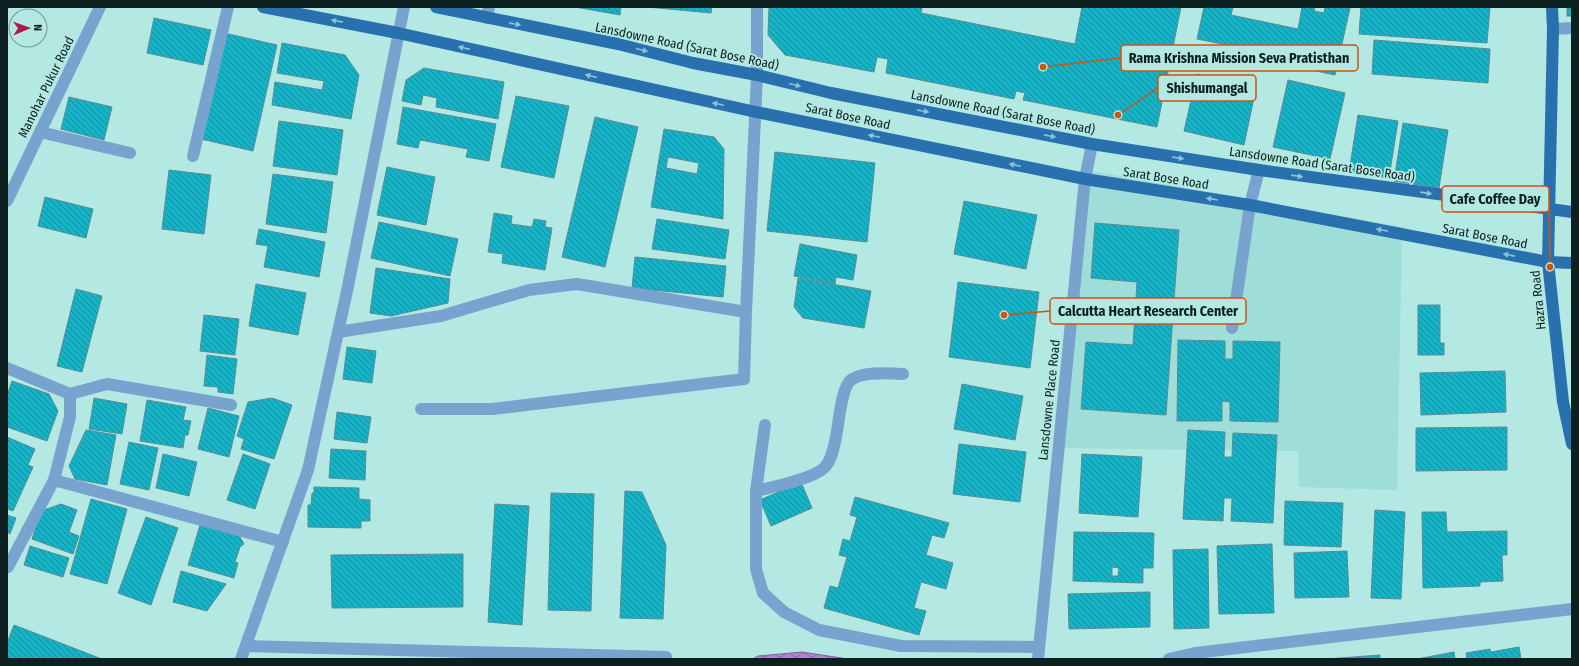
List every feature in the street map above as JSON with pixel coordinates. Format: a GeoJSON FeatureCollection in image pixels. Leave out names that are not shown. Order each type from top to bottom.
{"type":"FeatureCollection","features":[{"type":"Feature","properties":{"kind":"main road"},"geometry":{"type":"LineString","coordinates":[[263,7],[398,33],[756,112]]}},
{"type":"Feature","properties":{"kind":"main road","name":"Lansdowne Road (Sarat Bose Road)"},"geometry":{"type":"LineString","coordinates":[[436,7],[488,13],[693,63],[758,75],[831,94],[1092,144],[1259,170],[1572,212]]}},
{"type":"Feature","properties":{"kind":"main road","name":"Hazra Road"},"geometry":{"type":"LineString","coordinates":[[1552,7],[1553,29],[1548,262],[1562,402],[1572,444]]}},
{"type":"Feature","properties":{"kind":"main road","name":"Sarat Bose Road"},"geometry":{"type":"LineString","coordinates":[[756,112],[1085,179],[1250,205],[1548,262],[1572,263]]}},
{"type":"Feature","properties":{"kind":"street","name":"Manohar Pukur Road"},"geometry":{"type":"LineString","coordinates":[[7,201],[100,7]]}},
{"type":"Feature","properties":{"kind":"street"},"geometry":{"type":"LineString","coordinates":[[193,156],[228,7]]}},
{"type":"Feature","properties":{"kind":"street"},"geometry":{"type":"LineString","coordinates":[[241,659],[308,470],[338,332],[404,7]]}},
{"type":"Feature","properties":{"kind":"street"},"geometry":{"type":"LineString","coordinates":[[421,409],[492,409],[744,380],[758,75],[757,7]]}},
{"type":"Feature","properties":{"kind":"street"},"geometry":{"type":"LineString","coordinates":[[1553,29],[1572,28]]}},
{"type":"Feature","properties":{"kind":"street"},"geometry":{"type":"LineString","coordinates":[[40,132],[130,153]]}},
{"type":"Feature","properties":{"kind":"street","name":"Lansdowne Place Road"},"geometry":{"type":"LineString","coordinates":[[1039,653],[1085,179],[1092,144]]}},
{"type":"Feature","properties":{"kind":"street"},"geometry":{"type":"LineString","coordinates":[[1232,328],[1250,205],[1259,170]]}},
{"type":"Feature","properties":{"kind":"street"},"geometry":{"type":"LineString","coordinates":[[338,332],[441,316],[529,290],[577,284],[746,312]]}},
{"type":"Feature","properties":{"kind":"street"},"geometry":{"type":"LineString","coordinates":[[7,368],[70,394],[106,384],[231,405]]}},
{"type":"Feature","properties":{"kind":"street"},"geometry":{"type":"LineString","coordinates":[[756,491],[803,479],[824,468],[832,456],[844,391],[850,381],[861,376],[880,373],[903,374]]}},
{"type":"Feature","properties":{"kind":"street"},"geometry":{"type":"LineString","coordinates":[[8,567],[54,480],[70,417],[70,394]]}},
{"type":"Feature","properties":{"kind":"street"},"geometry":{"type":"LineString","coordinates":[[765,425],[756,491],[756,569],[763,593],[784,612],[819,630],[901,646],[1039,653]]}},
{"type":"Feature","properties":{"kind":"street"},"geometry":{"type":"LineString","coordinates":[[54,480],[283,542]]}},
{"type":"Feature","properties":{"kind":"street"},"geometry":{"type":"LineString","coordinates":[[1169,659],[1572,609]]}},
{"type":"Feature","properties":{"kind":"street"},"geometry":{"type":"LineString","coordinates":[[246,646],[439,655],[666,657]]}},
{"type":"Feature","properties":{"kind":"shaded area"},"geometry":{"type":"Polygon","coordinates":[[[1086,170],[1402,227],[1397,490],[1299,487],[1298,451],[1056,448],[1086,170]]]}},
{"type":"Feature","properties":{"kind":"water"},"geometry":{"type":"Polygon","coordinates":[[[802,652],[848,659],[753,659],[758,656],[802,652]]]}},
{"type":"Feature","properties":{"kind":"building"},"geometry":{"type":"Polygon","coordinates":[[[575,7],[621,7],[620,15],[575,7]]]}},
{"type":"Feature","properties":{"kind":"building"},"geometry":{"type":"Polygon","coordinates":[[[647,7],[712,7],[711,13],[647,7]]]}},
{"type":"Feature","properties":{"kind":"building"},"geometry":{"type":"Polygon","coordinates":[[[769,7],[922,7],[921,13],[1075,44],[1082,7],[1181,7],[1157,127],[1023,100],[1025,93],[1016,91],[1014,99],[886,73],[888,59],[877,57],[874,72],[785,55],[768,35],[769,7]]]}},
{"type":"Feature","properties":{"kind":"building"},"geometry":{"type":"Polygon","coordinates":[[[1204,7],[1233,7],[1231,15],[1298,29],[1302,7],[1315,7],[1314,11],[1324,13],[1325,7],[1350,8],[1335,75],[1250,57],[1242,48],[1197,39],[1204,7]]]}},
{"type":"Feature","properties":{"kind":"building"},"geometry":{"type":"Polygon","coordinates":[[[1361,7],[1490,7],[1487,43],[1359,34],[1361,7]]]}},
{"type":"Feature","properties":{"kind":"building"},"geometry":{"type":"Polygon","coordinates":[[[1567,7],[1572,7],[1572,16],[1567,16],[1567,7]]]}},
{"type":"Feature","properties":{"kind":"building"},"geometry":{"type":"Polygon","coordinates":[[[154,18],[211,30],[203,65],[147,53],[154,18]]]}},
{"type":"Feature","properties":{"kind":"building"},"geometry":{"type":"Polygon","coordinates":[[[224,33],[277,45],[253,151],[201,139],[224,33]]]}},
{"type":"Feature","properties":{"kind":"building"},"geometry":{"type":"Polygon","coordinates":[[[1374,40],[1490,49],[1488,83],[1372,74],[1374,40]]]}},
{"type":"Feature","properties":{"kind":"building"},"geometry":{"type":"Polygon","coordinates":[[[282,43],[345,55],[359,75],[351,119],[272,105],[275,82],[322,90],[324,81],[277,73],[282,43]]]}},
{"type":"Feature","properties":{"kind":"building"},"geometry":{"type":"Polygon","coordinates":[[[424,68],[504,82],[498,119],[436,107],[437,98],[423,95],[421,105],[402,101],[406,80],[424,68]]]}},
{"type":"Feature","properties":{"kind":"building"},"geometry":{"type":"Polygon","coordinates":[[[1197,74],[1256,88],[1244,145],[1184,131],[1197,74]]]}},
{"type":"Feature","properties":{"kind":"building"},"geometry":{"type":"Polygon","coordinates":[[[1288,80],[1345,93],[1330,159],[1273,147],[1288,80]]]}},
{"type":"Feature","properties":{"kind":"building"},"geometry":{"type":"Polygon","coordinates":[[[516,96],[569,106],[554,178],[501,167],[516,96]]]}},
{"type":"Feature","properties":{"kind":"building"},"geometry":{"type":"Polygon","coordinates":[[[69,97],[112,107],[104,140],[61,129],[69,97]]]}},
{"type":"Feature","properties":{"kind":"building"},"geometry":{"type":"Polygon","coordinates":[[[403,107],[496,124],[489,161],[466,157],[468,149],[420,140],[418,148],[397,144],[403,107]]]}},
{"type":"Feature","properties":{"kind":"building"},"geometry":{"type":"Polygon","coordinates":[[[1358,115],[1398,121],[1389,178],[1349,172],[1358,115]]]}},
{"type":"Feature","properties":{"kind":"building"},"geometry":{"type":"Polygon","coordinates":[[[595,117],[638,127],[605,267],[562,257],[595,117]]]}},
{"type":"Feature","properties":{"kind":"building"},"geometry":{"type":"Polygon","coordinates":[[[279,121],[343,130],[337,175],[273,166],[279,121]]]}},
{"type":"Feature","properties":{"kind":"building"},"geometry":{"type":"Polygon","coordinates":[[[1403,123],[1448,130],[1439,188],[1394,181],[1403,123]]]}},
{"type":"Feature","properties":{"kind":"building"},"geometry":{"type":"Polygon","coordinates":[[[664,129],[714,137],[724,149],[723,219],[651,207],[664,129]],[[668,157],[666,168],[697,174],[699,163],[668,157]]]}},
{"type":"Feature","properties":{"kind":"building"},"geometry":{"type":"Polygon","coordinates":[[[775,152],[875,163],[867,242],[767,231],[775,152]]]}},
{"type":"Feature","properties":{"kind":"building"},"geometry":{"type":"Polygon","coordinates":[[[387,167],[435,177],[426,225],[377,215],[387,167]]]}},
{"type":"Feature","properties":{"kind":"building"},"geometry":{"type":"Polygon","coordinates":[[[169,170],[211,175],[204,234],[162,229],[169,170]]]}},
{"type":"Feature","properties":{"kind":"building"},"geometry":{"type":"Polygon","coordinates":[[[273,174],[333,182],[326,233],[266,224],[273,174]]]}},
{"type":"Feature","properties":{"kind":"building"},"geometry":{"type":"Polygon","coordinates":[[[45,197],[93,209],[86,238],[38,226],[45,197]]]}},
{"type":"Feature","properties":{"kind":"building"},"geometry":{"type":"Polygon","coordinates":[[[964,201],[1037,215],[1026,269],[954,254],[964,201]]]}},
{"type":"Feature","properties":{"kind":"building"},"geometry":{"type":"Polygon","coordinates":[[[494,213],[512,216],[511,224],[532,227],[534,219],[546,221],[545,227],[552,228],[545,270],[502,263],[503,254],[488,252],[494,213]]]}},
{"type":"Feature","properties":{"kind":"building"},"geometry":{"type":"Polygon","coordinates":[[[657,219],[729,230],[725,259],[652,249],[657,219]]]}},
{"type":"Feature","properties":{"kind":"building"},"geometry":{"type":"Polygon","coordinates":[[[379,222],[458,239],[450,276],[371,258],[379,222]]]}},
{"type":"Feature","properties":{"kind":"building"},"geometry":{"type":"Polygon","coordinates":[[[1095,223],[1179,230],[1166,415],[1081,409],[1086,342],[1133,345],[1137,282],[1091,278],[1095,223]]]}},
{"type":"Feature","properties":{"kind":"building"},"geometry":{"type":"Polygon","coordinates":[[[259,229],[325,242],[319,277],[264,267],[268,246],[256,244],[259,229]]]}},
{"type":"Feature","properties":{"kind":"building"},"geometry":{"type":"Polygon","coordinates":[[[800,244],[857,255],[853,280],[836,277],[835,284],[794,276],[800,244]]]}},
{"type":"Feature","properties":{"kind":"building"},"geometry":{"type":"Polygon","coordinates":[[[635,257],[726,266],[723,297],[632,288],[635,257]]]}},
{"type":"Feature","properties":{"kind":"building"},"geometry":{"type":"Polygon","coordinates":[[[376,268],[450,279],[448,303],[391,316],[370,313],[376,268]]]}},
{"type":"Feature","properties":{"kind":"building"},"geometry":{"type":"Polygon","coordinates":[[[798,278],[871,291],[864,328],[803,318],[794,307],[798,278]]]}},
{"type":"Feature","properties":{"kind":"building"},"geometry":{"type":"Polygon","coordinates":[[[958,282],[1039,292],[1030,368],[949,357],[958,282]]]}},
{"type":"Feature","properties":{"kind":"building"},"geometry":{"type":"Polygon","coordinates":[[[256,284],[306,293],[298,335],[249,326],[256,284]]]}},
{"type":"Feature","properties":{"kind":"building"},"geometry":{"type":"Polygon","coordinates":[[[76,289],[102,296],[82,372],[57,366],[76,289]]]}},
{"type":"Feature","properties":{"kind":"building"},"geometry":{"type":"Polygon","coordinates":[[[1418,305],[1440,305],[1440,343],[1444,343],[1444,355],[1418,355],[1418,305]]]}},
{"type":"Feature","properties":{"kind":"building"},"geometry":{"type":"Polygon","coordinates":[[[204,315],[239,319],[235,355],[200,351],[204,315]]]}},
{"type":"Feature","properties":{"kind":"building"},"geometry":{"type":"Polygon","coordinates":[[[1178,340],[1225,341],[1225,359],[1233,359],[1233,341],[1280,342],[1278,422],[1230,421],[1230,402],[1222,401],[1222,421],[1177,421],[1178,340]]]}},
{"type":"Feature","properties":{"kind":"building"},"geometry":{"type":"Polygon","coordinates":[[[347,347],[376,351],[372,383],[343,379],[347,347]]]}},
{"type":"Feature","properties":{"kind":"building"},"geometry":{"type":"Polygon","coordinates":[[[207,355],[237,359],[233,394],[218,392],[218,387],[204,386],[207,355]]]}},
{"type":"Feature","properties":{"kind":"building"},"geometry":{"type":"Polygon","coordinates":[[[1505,371],[1506,412],[1421,415],[1420,373],[1505,371]]]}},
{"type":"Feature","properties":{"kind":"building"},"geometry":{"type":"Polygon","coordinates":[[[12,381],[49,394],[58,411],[47,441],[7,427],[7,395],[12,381]]]}},
{"type":"Feature","properties":{"kind":"building"},"geometry":{"type":"Polygon","coordinates":[[[962,384],[1023,396],[1015,440],[954,429],[962,384]]]}},
{"type":"Feature","properties":{"kind":"building"},"geometry":{"type":"Polygon","coordinates":[[[94,398],[127,404],[122,434],[89,429],[94,398]]]}},
{"type":"Feature","properties":{"kind":"building"},"geometry":{"type":"Polygon","coordinates":[[[272,398],[292,405],[274,459],[241,449],[244,439],[237,436],[248,402],[272,398]]]}},
{"type":"Feature","properties":{"kind":"building"},"geometry":{"type":"Polygon","coordinates":[[[147,400],[186,407],[183,420],[191,421],[188,435],[185,435],[183,448],[140,441],[147,400]]]}},
{"type":"Feature","properties":{"kind":"building"},"geometry":{"type":"Polygon","coordinates":[[[208,408],[239,416],[229,457],[198,449],[208,408]]]}},
{"type":"Feature","properties":{"kind":"building"},"geometry":{"type":"Polygon","coordinates":[[[337,412],[371,417],[367,443],[334,439],[337,412]]]}},
{"type":"Feature","properties":{"kind":"building"},"geometry":{"type":"Polygon","coordinates":[[[1507,427],[1507,470],[1416,471],[1416,428],[1507,427]]]}},
{"type":"Feature","properties":{"kind":"building"},"geometry":{"type":"Polygon","coordinates":[[[86,430],[116,435],[107,485],[75,479],[69,466],[86,430]]]}},
{"type":"Feature","properties":{"kind":"building"},"geometry":{"type":"Polygon","coordinates":[[[1188,430],[1225,432],[1224,457],[1232,457],[1233,433],[1277,435],[1273,523],[1231,521],[1232,498],[1224,498],[1223,521],[1183,519],[1188,430]]]}},
{"type":"Feature","properties":{"kind":"building"},"geometry":{"type":"Polygon","coordinates":[[[7,437],[35,449],[28,465],[33,467],[13,511],[7,509],[7,437]]]}},
{"type":"Feature","properties":{"kind":"building"},"geometry":{"type":"Polygon","coordinates":[[[129,442],[158,448],[149,490],[120,484],[129,442]]]}},
{"type":"Feature","properties":{"kind":"building"},"geometry":{"type":"Polygon","coordinates":[[[959,444],[1026,452],[1020,502],[953,494],[959,444]]]}},
{"type":"Feature","properties":{"kind":"building"},"geometry":{"type":"Polygon","coordinates":[[[331,449],[366,451],[365,480],[329,478],[331,449]]]}},
{"type":"Feature","properties":{"kind":"building"},"geometry":{"type":"Polygon","coordinates":[[[163,454],[197,462],[189,496],[156,488],[163,454]]]}},
{"type":"Feature","properties":{"kind":"building"},"geometry":{"type":"Polygon","coordinates":[[[243,454],[270,464],[255,509],[227,500],[243,454]]]}},
{"type":"Feature","properties":{"kind":"building"},"geometry":{"type":"Polygon","coordinates":[[[1082,454],[1142,457],[1138,517],[1079,513],[1082,454]]]}},
{"type":"Feature","properties":{"kind":"building"},"geometry":{"type":"Polygon","coordinates":[[[801,482],[812,508],[771,526],[760,500],[801,482]]]}},
{"type":"Feature","properties":{"kind":"building"},"geometry":{"type":"Polygon","coordinates":[[[314,487],[359,488],[359,499],[370,500],[370,521],[361,521],[361,528],[308,527],[308,505],[311,505],[314,487]]]}},
{"type":"Feature","properties":{"kind":"building"},"geometry":{"type":"Polygon","coordinates":[[[625,491],[642,492],[666,545],[663,619],[620,618],[625,491]]]}},
{"type":"Feature","properties":{"kind":"building"},"geometry":{"type":"Polygon","coordinates":[[[551,493],[594,494],[591,611],[548,610],[551,493]]]}},
{"type":"Feature","properties":{"kind":"building"},"geometry":{"type":"Polygon","coordinates":[[[855,497],[949,523],[944,538],[932,535],[926,555],[953,563],[946,589],[921,582],[914,608],[926,611],[919,635],[824,608],[830,586],[838,588],[847,557],[839,555],[843,539],[850,541],[857,517],[850,515],[855,497]]]}},
{"type":"Feature","properties":{"kind":"building"},"geometry":{"type":"Polygon","coordinates":[[[91,499],[127,509],[107,584],[70,574],[91,499]]]}},
{"type":"Feature","properties":{"kind":"building"},"geometry":{"type":"Polygon","coordinates":[[[1285,501],[1343,503],[1341,547],[1284,545],[1285,501]]]}},
{"type":"Feature","properties":{"kind":"building"},"geometry":{"type":"Polygon","coordinates":[[[61,504],[77,510],[69,532],[79,536],[73,554],[32,539],[41,511],[61,504]]]}},
{"type":"Feature","properties":{"kind":"building"},"geometry":{"type":"Polygon","coordinates":[[[495,504],[529,506],[522,625],[488,622],[495,504]]]}},
{"type":"Feature","properties":{"kind":"building"},"geometry":{"type":"Polygon","coordinates":[[[1375,510],[1405,512],[1401,599],[1371,598],[1375,510]]]}},
{"type":"Feature","properties":{"kind":"building"},"geometry":{"type":"Polygon","coordinates":[[[1422,512],[1446,512],[1447,532],[1507,531],[1507,555],[1502,555],[1503,581],[1480,582],[1480,586],[1423,588],[1422,512]]]}},
{"type":"Feature","properties":{"kind":"building"},"geometry":{"type":"Polygon","coordinates":[[[7,515],[16,518],[10,534],[7,532],[7,515]]]}},
{"type":"Feature","properties":{"kind":"building"},"geometry":{"type":"Polygon","coordinates":[[[146,517],[178,528],[151,605],[118,593],[146,517]]]}},
{"type":"Feature","properties":{"kind":"building"},"geometry":{"type":"Polygon","coordinates":[[[200,525],[237,532],[244,544],[240,547],[235,562],[238,563],[234,578],[188,565],[200,525]]]}},
{"type":"Feature","properties":{"kind":"building"},"geometry":{"type":"Polygon","coordinates":[[[1074,532],[1154,533],[1153,568],[1143,568],[1143,583],[1073,581],[1074,532]],[[1112,567],[1112,576],[1118,576],[1119,568],[1112,567]]]}},
{"type":"Feature","properties":{"kind":"building"},"geometry":{"type":"Polygon","coordinates":[[[1272,544],[1274,613],[1219,614],[1217,546],[1272,544]]]}},
{"type":"Feature","properties":{"kind":"building"},"geometry":{"type":"Polygon","coordinates":[[[30,546],[69,558],[63,577],[24,565],[30,546]]]}},
{"type":"Feature","properties":{"kind":"building"},"geometry":{"type":"Polygon","coordinates":[[[1208,549],[1209,628],[1174,629],[1173,550],[1208,549]]]}},
{"type":"Feature","properties":{"kind":"building"},"geometry":{"type":"Polygon","coordinates":[[[1347,551],[1349,597],[1295,598],[1294,553],[1347,551]]]}},
{"type":"Feature","properties":{"kind":"building"},"geometry":{"type":"Polygon","coordinates":[[[463,554],[463,607],[332,608],[331,555],[463,554]]]}},
{"type":"Feature","properties":{"kind":"building"},"geometry":{"type":"Polygon","coordinates":[[[181,571],[226,584],[207,611],[173,602],[181,571]]]}},
{"type":"Feature","properties":{"kind":"building"},"geometry":{"type":"Polygon","coordinates":[[[1150,592],[1150,627],[1069,629],[1068,594],[1150,592]]]}},
{"type":"Feature","properties":{"kind":"building"},"geometry":{"type":"Polygon","coordinates":[[[14,625],[102,659],[7,659],[7,643],[14,625]]]}},
{"type":"Feature","properties":{"kind":"building"},"geometry":{"type":"Polygon","coordinates":[[[1519,647],[1521,659],[1467,659],[1466,653],[1490,649],[1491,652],[1519,647]]]}},
{"type":"Feature","properties":{"kind":"building"},"geometry":{"type":"Polygon","coordinates":[[[1454,652],[1455,659],[1422,659],[1422,658],[1454,652]]]}},
{"type":"Feature","properties":{"kind":"building"},"geometry":{"type":"Polygon","coordinates":[[[1380,655],[1380,659],[1326,659],[1380,655]]]}},
{"type":"Feature","properties":{"kind":"place","name":"Rama Krishna Mission Seva Pratisthan"},"geometry":{"type":"Point","coordinates":[1043,67]}},
{"type":"Feature","properties":{"kind":"place","name":"Shishumangal"},"geometry":{"type":"Point","coordinates":[1118,115]}},
{"type":"Feature","properties":{"kind":"place","name":"Cafe Coffee Day"},"geometry":{"type":"Point","coordinates":[1550,267]}},
{"type":"Feature","properties":{"kind":"place","name":"Calcutta Heart Research Center"},"geometry":{"type":"Point","coordinates":[1004,315]}}]}
